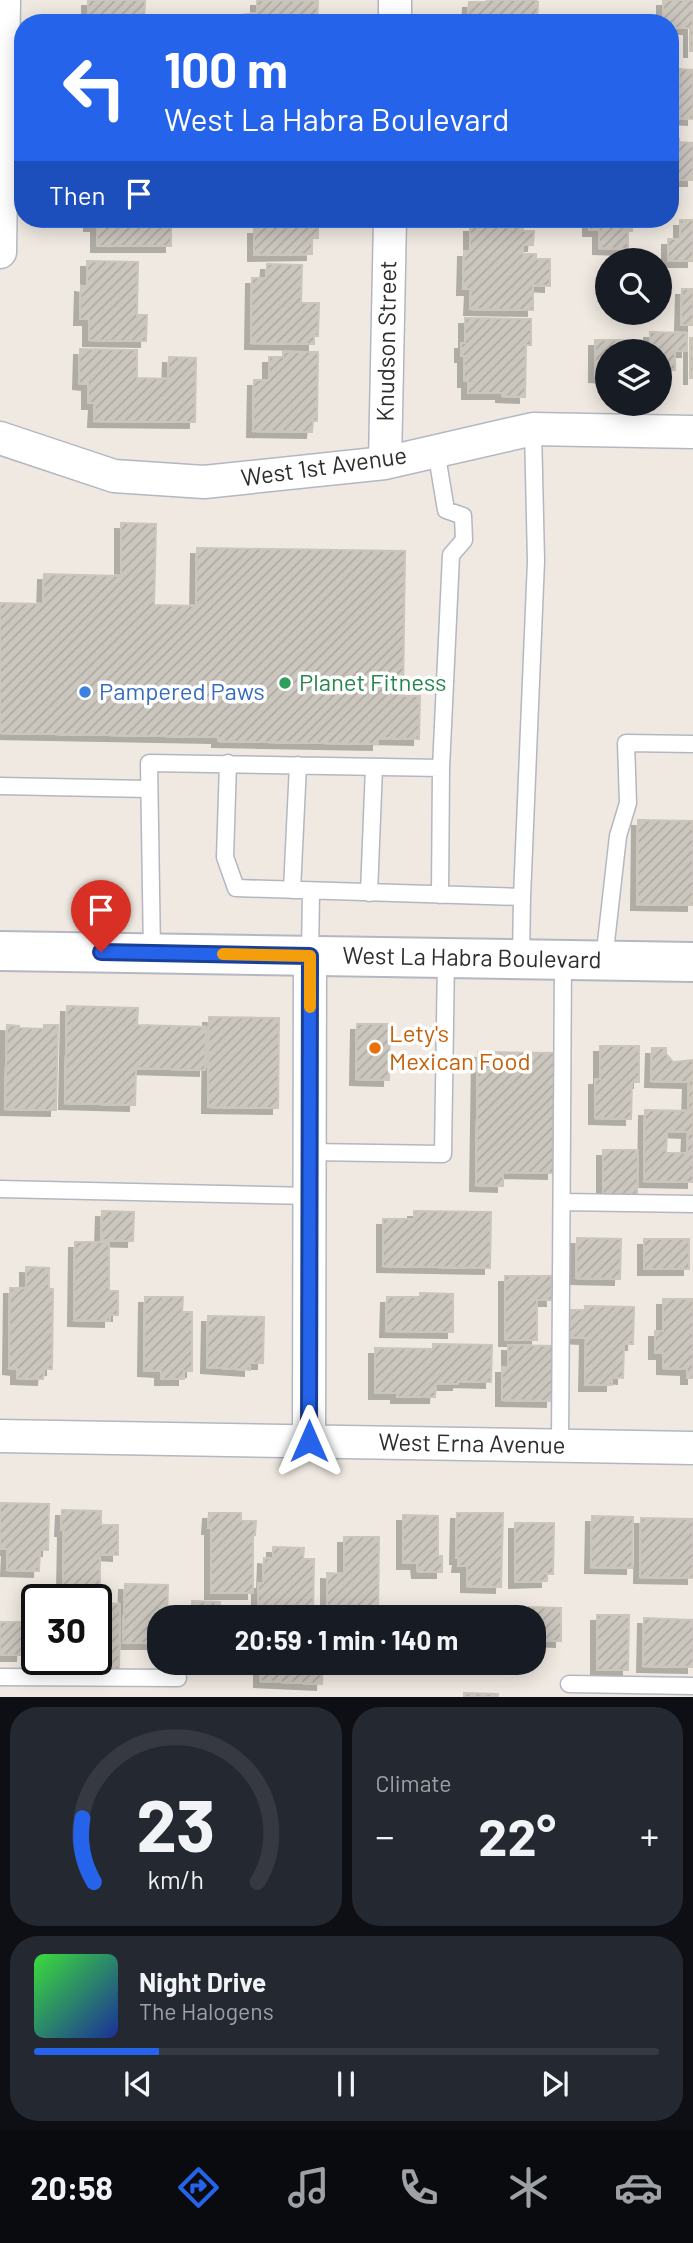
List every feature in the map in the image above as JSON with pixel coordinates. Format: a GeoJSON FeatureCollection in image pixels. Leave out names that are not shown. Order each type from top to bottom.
{"type":"FeatureCollection","features":[{"type":"Feature","properties":{"kind":"main road","name":"West La Habra Boulevard"},"geometry":{"type":"LineString","coordinates":[[0,951],[693,962]]}},
{"type":"Feature","properties":{"kind":"street"},"geometry":{"type":"LineString","coordinates":[[0,252],[4,0]]}},
{"type":"Feature","properties":{"kind":"street","name":"Knudson Street"},"geometry":{"type":"LineString","coordinates":[[385,463],[390,228]]}},
{"type":"Feature","properties":{"kind":"street","name":"West 1st Avenue"},"geometry":{"type":"LineString","coordinates":[[0,438],[114,476],[204,482],[385,463],[533,429],[693,432]]}},
{"type":"Feature","properties":{"kind":"street"},"geometry":{"type":"LineString","coordinates":[[309,1441],[310,956]]}},
{"type":"Feature","properties":{"kind":"street","name":"West Erna Avenue"},"geometry":{"type":"LineString","coordinates":[[0,1436],[693,1448]]}},
{"type":"Feature","properties":{"kind":"lane"},"geometry":{"type":"LineString","coordinates":[[521,959],[536,561],[533,429]]}},
{"type":"Feature","properties":{"kind":"lane"},"geometry":{"type":"LineString","coordinates":[[436,450],[446,510],[463,516],[464,540],[451,555],[441,768],[440,895]]}},
{"type":"Feature","properties":{"kind":"lane"},"geometry":{"type":"LineString","coordinates":[[604,960],[618,836],[628,803],[626,743],[693,744]]}},
{"type":"Feature","properties":{"kind":"lane"},"geometry":{"type":"LineString","coordinates":[[152,953],[149,763],[441,768]]}},
{"type":"Feature","properties":{"kind":"lane"},"geometry":{"type":"LineString","coordinates":[[228,764],[225,857],[236,888],[522,897]]}},
{"type":"Feature","properties":{"kind":"lane"},"geometry":{"type":"LineString","coordinates":[[292,890],[298,765]]}},
{"type":"Feature","properties":{"kind":"lane"},"geometry":{"type":"LineString","coordinates":[[369,893],[374,766]]}},
{"type":"Feature","properties":{"kind":"lane"},"geometry":{"type":"LineString","coordinates":[[0,786],[148,789]]}},
{"type":"Feature","properties":{"kind":"lane"},"geometry":{"type":"LineString","coordinates":[[310,956],[312,891]]}},
{"type":"Feature","properties":{"kind":"lane"},"geometry":{"type":"LineString","coordinates":[[310,1152],[443,1154],[446,958]]}},
{"type":"Feature","properties":{"kind":"lane"},"geometry":{"type":"LineString","coordinates":[[560,1446],[563,960]]}},
{"type":"Feature","properties":{"kind":"lane"},"geometry":{"type":"LineString","coordinates":[[0,1189],[310,1196]]}},
{"type":"Feature","properties":{"kind":"lane"},"geometry":{"type":"LineString","coordinates":[[562,1202],[693,1204]]}},
{"type":"Feature","properties":{"kind":"lane"},"geometry":{"type":"LineString","coordinates":[[0,1677],[178,1678]]}},
{"type":"Feature","properties":{"kind":"lane"},"geometry":{"type":"LineString","coordinates":[[569,1684],[693,1686]]}},
{"type":"Feature","properties":{"kind":"building"},"geometry":{"type":"Polygon","coordinates":[[[88,0],[145,0],[144,14],[88,14],[88,0]]]}},
{"type":"Feature","properties":{"kind":"building"},"geometry":{"type":"Polygon","coordinates":[[[257,0],[318,1],[317,14],[249,14],[257,13],[257,0]]]}},
{"type":"Feature","properties":{"kind":"building"},"geometry":{"type":"Polygon","coordinates":[[[535,0],[538,2],[537,14],[468,14],[469,2],[535,0]]]}},
{"type":"Feature","properties":{"kind":"building"},"geometry":{"type":"Polygon","coordinates":[[[663,0],[693,0],[693,51],[690,51],[690,28],[679,28],[679,14],[663,14],[663,0]]]}},
{"type":"Feature","properties":{"kind":"building"},"geometry":{"type":"Polygon","coordinates":[[[679,69],[693,70],[693,119],[679,118],[679,69]]]}},
{"type":"Feature","properties":{"kind":"building"},"geometry":{"type":"Polygon","coordinates":[[[679,142],[693,143],[693,180],[679,180],[679,142]]]}},
{"type":"Feature","properties":{"kind":"building"},"geometry":{"type":"Polygon","coordinates":[[[680,220],[693,220],[693,261],[672,261],[672,248],[668,248],[668,239],[680,239],[680,220]]]}},
{"type":"Feature","properties":{"kind":"building"},"geometry":{"type":"Polygon","coordinates":[[[97,228],[171,228],[171,246],[97,246],[97,228]]]}},
{"type":"Feature","properties":{"kind":"building"},"geometry":{"type":"Polygon","coordinates":[[[254,228],[318,228],[318,238],[312,238],[312,254],[254,255],[254,228]]]}},
{"type":"Feature","properties":{"kind":"building"},"geometry":{"type":"Polygon","coordinates":[[[470,228],[523,228],[523,231],[534,231],[533,245],[523,245],[523,254],[536,254],[536,259],[550,259],[550,286],[533,285],[533,310],[470,309],[471,289],[463,289],[464,251],[470,251],[470,228]]]}},
{"type":"Feature","properties":{"kind":"building"},"geometry":{"type":"Polygon","coordinates":[[[589,228],[632,228],[632,231],[628,231],[628,248],[599,248],[599,230],[589,228]]]}},
{"type":"Feature","properties":{"kind":"building"},"geometry":{"type":"Polygon","coordinates":[[[87,261],[138,262],[137,315],[147,315],[146,341],[89,340],[89,319],[80,319],[81,286],[87,287],[87,261]]]}},
{"type":"Feature","properties":{"kind":"building"},"geometry":{"type":"Polygon","coordinates":[[[267,264],[302,265],[301,303],[319,303],[318,336],[314,336],[314,344],[251,343],[252,278],[266,278],[267,264]]]}},
{"type":"Feature","properties":{"kind":"building"},"geometry":{"type":"Polygon","coordinates":[[[682,289],[693,289],[693,325],[681,325],[682,289]]]}},
{"type":"Feature","properties":{"kind":"building"},"geometry":{"type":"Polygon","coordinates":[[[465,318],[531,319],[531,345],[526,345],[525,397],[502,396],[502,393],[468,393],[468,381],[464,381],[464,356],[461,356],[461,343],[465,343],[465,318]]]}},
{"type":"Feature","properties":{"kind":"building"},"geometry":{"type":"Polygon","coordinates":[[[650,332],[687,333],[687,351],[675,351],[675,370],[672,370],[672,339],[650,339],[650,332]]]}},
{"type":"Feature","properties":{"kind":"building"},"geometry":{"type":"Polygon","coordinates":[[[690,338],[693,338],[693,378],[690,378],[690,338]]]}},
{"type":"Feature","properties":{"kind":"building"},"geometry":{"type":"Polygon","coordinates":[[[80,349],[137,350],[137,378],[168,379],[169,357],[196,358],[195,422],[94,421],[95,403],[88,403],[88,384],[79,383],[80,349]]]}},
{"type":"Feature","properties":{"kind":"building"},"geometry":{"type":"Polygon","coordinates":[[[283,352],[318,352],[317,421],[313,421],[312,432],[253,431],[254,380],[269,380],[269,357],[283,357],[283,352]]]}},
{"type":"Feature","properties":{"kind":"building"},"geometry":{"type":"Polygon","coordinates":[[[121,523],[156,524],[154,605],[196,606],[197,548],[405,551],[403,696],[420,696],[419,739],[378,738],[378,744],[218,741],[218,737],[0,733],[0,603],[43,604],[44,574],[121,576],[121,523]]]}},
{"type":"Feature","properties":{"kind":"building"},"geometry":{"type":"Polygon","coordinates":[[[638,820],[693,821],[693,905],[637,904],[638,820]]]}},
{"type":"Feature","properties":{"kind":"building"},"geometry":{"type":"Polygon","coordinates":[[[67,1006],[138,1008],[137,1025],[206,1027],[205,1070],[136,1068],[135,1105],[65,1103],[67,1006]]]}},
{"type":"Feature","properties":{"kind":"building"},"geometry":{"type":"Polygon","coordinates":[[[209,1017],[279,1018],[278,1108],[208,1107],[209,1017]]]}},
{"type":"Feature","properties":{"kind":"building"},"geometry":{"type":"Polygon","coordinates":[[[357,1024],[390,1024],[389,1080],[356,1079],[357,1024]]]}},
{"type":"Feature","properties":{"kind":"building"},"geometry":{"type":"Polygon","coordinates":[[[7,1025],[44,1029],[44,1025],[58,1025],[56,1110],[5,1109],[7,1025]]]}},
{"type":"Feature","properties":{"kind":"building"},"geometry":{"type":"Polygon","coordinates":[[[600,1046],[639,1046],[639,1082],[632,1082],[631,1119],[595,1118],[595,1079],[600,1079],[600,1046]]]}},
{"type":"Feature","properties":{"kind":"building"},"geometry":{"type":"Polygon","coordinates":[[[652,1048],[666,1048],[666,1054],[673,1062],[693,1060],[693,1182],[644,1181],[645,1110],[688,1111],[689,1082],[651,1081],[652,1048]],[[667,1131],[666,1153],[687,1153],[688,1132],[667,1131]]]}},
{"type":"Feature","properties":{"kind":"building"},"geometry":{"type":"Polygon","coordinates":[[[478,1052],[555,1053],[553,1173],[503,1172],[503,1186],[476,1185],[478,1052]]]}},
{"type":"Feature","properties":{"kind":"building"},"geometry":{"type":"Polygon","coordinates":[[[603,1150],[638,1150],[637,1195],[603,1195],[603,1150]]]}},
{"type":"Feature","properties":{"kind":"building"},"geometry":{"type":"Polygon","coordinates":[[[102,1211],[134,1212],[133,1241],[101,1240],[102,1211]]]}},
{"type":"Feature","properties":{"kind":"building"},"geometry":{"type":"Polygon","coordinates":[[[414,1211],[491,1212],[490,1268],[383,1266],[383,1219],[414,1219],[414,1211]]]}},
{"type":"Feature","properties":{"kind":"building"},"geometry":{"type":"Polygon","coordinates":[[[577,1238],[621,1239],[620,1279],[576,1278],[577,1238]]]}},
{"type":"Feature","properties":{"kind":"building"},"geometry":{"type":"Polygon","coordinates":[[[644,1239],[689,1239],[689,1269],[644,1269],[644,1239]]]}},
{"type":"Feature","properties":{"kind":"building"},"geometry":{"type":"Polygon","coordinates":[[[75,1242],[109,1242],[109,1291],[118,1291],[118,1315],[110,1315],[110,1321],[74,1320],[75,1242]]]}},
{"type":"Feature","properties":{"kind":"building"},"geometry":{"type":"Polygon","coordinates":[[[26,1267],[49,1268],[49,1289],[53,1289],[52,1369],[44,1369],[43,1379],[17,1378],[17,1369],[9,1368],[10,1288],[26,1288],[26,1267]]]}},
{"type":"Feature","properties":{"kind":"building"},"geometry":{"type":"Polygon","coordinates":[[[505,1276],[551,1276],[552,1300],[537,1300],[537,1340],[505,1340],[505,1276]]]}},
{"type":"Feature","properties":{"kind":"building"},"geometry":{"type":"Polygon","coordinates":[[[420,1293],[453,1294],[453,1332],[386,1331],[387,1297],[420,1297],[420,1293]]]}},
{"type":"Feature","properties":{"kind":"building"},"geometry":{"type":"Polygon","coordinates":[[[145,1297],[183,1297],[182,1312],[192,1312],[192,1371],[184,1371],[184,1379],[161,1379],[161,1371],[144,1370],[145,1297]]]}},
{"type":"Feature","properties":{"kind":"building"},"geometry":{"type":"Polygon","coordinates":[[[663,1299],[693,1299],[693,1378],[687,1378],[687,1369],[663,1368],[663,1353],[655,1353],[655,1331],[663,1331],[663,1299]]]}},
{"type":"Feature","properties":{"kind":"building"},"geometry":{"type":"Polygon","coordinates":[[[585,1306],[634,1307],[633,1344],[624,1344],[623,1378],[612,1377],[612,1385],[585,1385],[586,1338],[569,1337],[570,1310],[585,1310],[585,1306]]]}},
{"type":"Feature","properties":{"kind":"building"},"geometry":{"type":"Polygon","coordinates":[[[208,1316],[264,1317],[263,1363],[250,1363],[250,1370],[207,1367],[208,1316]]]}},
{"type":"Feature","properties":{"kind":"building"},"geometry":{"type":"Polygon","coordinates":[[[433,1344],[492,1345],[491,1382],[458,1381],[458,1384],[436,1384],[435,1397],[397,1397],[397,1393],[375,1393],[375,1348],[433,1349],[433,1344]]]}},
{"type":"Feature","properties":{"kind":"building"},"geometry":{"type":"Polygon","coordinates":[[[508,1345],[553,1346],[552,1401],[502,1400],[502,1367],[508,1367],[508,1345]]]}},
{"type":"Feature","properties":{"kind":"building"},"geometry":{"type":"Polygon","coordinates":[[[0,1503],[49,1504],[48,1550],[40,1550],[39,1571],[7,1570],[8,1549],[0,1549],[0,1503]]]}},
{"type":"Feature","properties":{"kind":"building"},"geometry":{"type":"Polygon","coordinates":[[[62,1510],[101,1511],[101,1525],[118,1525],[118,1555],[100,1554],[100,1584],[63,1584],[64,1530],[61,1530],[62,1510]]]}},
{"type":"Feature","properties":{"kind":"building"},"geometry":{"type":"Polygon","coordinates":[[[209,1513],[241,1513],[241,1521],[256,1521],[253,1535],[253,1593],[211,1593],[209,1513]]]}},
{"type":"Feature","properties":{"kind":"building"},"geometry":{"type":"Polygon","coordinates":[[[457,1513],[503,1513],[501,1587],[467,1586],[467,1566],[458,1566],[459,1558],[456,1558],[457,1513]]]}},
{"type":"Feature","properties":{"kind":"building"},"geometry":{"type":"Polygon","coordinates":[[[403,1515],[438,1516],[438,1556],[442,1556],[442,1572],[418,1572],[417,1563],[403,1563],[403,1515]]]}},
{"type":"Feature","properties":{"kind":"building"},"geometry":{"type":"Polygon","coordinates":[[[592,1516],[633,1517],[632,1568],[591,1567],[592,1516]]]}},
{"type":"Feature","properties":{"kind":"building"},"geometry":{"type":"Polygon","coordinates":[[[641,1518],[693,1519],[693,1578],[640,1577],[641,1518]]]}},
{"type":"Feature","properties":{"kind":"building"},"geometry":{"type":"Polygon","coordinates":[[[515,1523],[554,1523],[553,1574],[547,1574],[547,1581],[515,1582],[515,1523]]]}},
{"type":"Feature","properties":{"kind":"building"},"geometry":{"type":"Polygon","coordinates":[[[344,1537],[379,1537],[378,1605],[327,1605],[327,1573],[344,1574],[344,1537]]]}},
{"type":"Feature","properties":{"kind":"building"},"geometry":{"type":"Polygon","coordinates":[[[273,1547],[304,1548],[303,1559],[314,1559],[313,1605],[258,1605],[258,1583],[263,1583],[264,1558],[273,1559],[273,1547]]]}},
{"type":"Feature","properties":{"kind":"building"},"geometry":{"type":"Polygon","coordinates":[[[125,1584],[168,1585],[167,1605],[147,1605],[147,1643],[123,1643],[125,1584]]]}},
{"type":"Feature","properties":{"kind":"building"},"geometry":{"type":"Polygon","coordinates":[[[192,1601],[220,1602],[220,1605],[192,1605],[192,1601]]]}},
{"type":"Feature","properties":{"kind":"building"},"geometry":{"type":"Polygon","coordinates":[[[112,1604],[120,1604],[119,1671],[112,1671],[112,1604]]]}},
{"type":"Feature","properties":{"kind":"building"},"geometry":{"type":"Polygon","coordinates":[[[546,1608],[561,1608],[561,1641],[546,1640],[546,1608]]]}},
{"type":"Feature","properties":{"kind":"building"},"geometry":{"type":"Polygon","coordinates":[[[597,1615],[629,1615],[628,1670],[597,1670],[597,1615]]]}},
{"type":"Feature","properties":{"kind":"building"},"geometry":{"type":"Polygon","coordinates":[[[644,1618],[693,1620],[693,1667],[643,1666],[644,1618]]]}},
{"type":"Feature","properties":{"kind":"building"},"geometry":{"type":"Polygon","coordinates":[[[0,1622],[21,1622],[21,1655],[0,1655],[0,1622]]]}},
{"type":"Feature","properties":{"kind":"building"},"geometry":{"type":"Polygon","coordinates":[[[260,1675],[322,1675],[322,1684],[260,1681],[260,1675]]]}},
{"type":"Feature","properties":{"kind":"building"},"geometry":{"type":"Polygon","coordinates":[[[464,1693],[498,1694],[498,1697],[464,1697],[464,1693]]]}},
{"type":"Feature","properties":{"kind":"slow traffic"},"geometry":{"type":"LineString","coordinates":[[223,954],[310,956],[310,1007]]}},
{"type":"Feature","properties":{"kind":"place","name":"Planet Fitness"},"geometry":{"type":"Point","coordinates":[285,683]}},
{"type":"Feature","properties":{"kind":"place","name":"Pampered Paws"},"geometry":{"type":"Point","coordinates":[85,692]}},
{"type":"Feature","properties":{"kind":"place","name":"Lety's Mexican Food"},"geometry":{"type":"Point","coordinates":[375,1048]}},
{"type":"Feature","properties":{"kind":"route"},"geometry":{"type":"LineString","coordinates":[[101,952],[310,956],[309,1441]]}}]}
